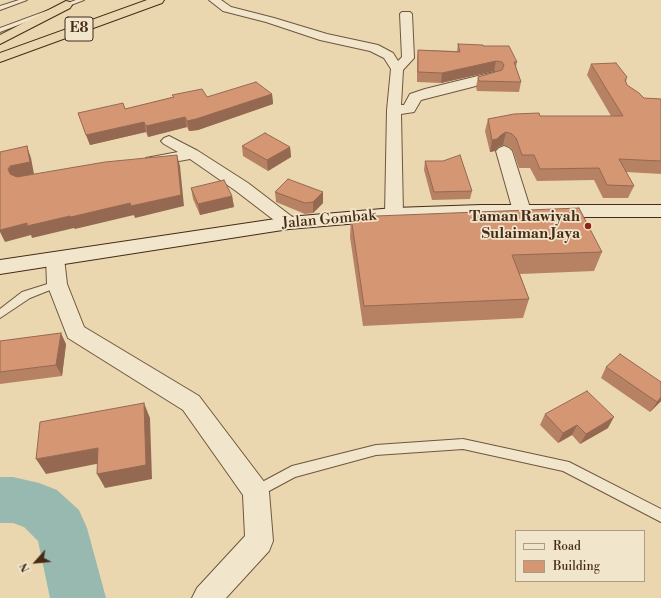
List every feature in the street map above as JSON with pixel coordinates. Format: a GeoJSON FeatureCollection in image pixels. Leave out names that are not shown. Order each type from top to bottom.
{"type":"FeatureCollection","features":[{"type":"Feature","properties":{"kind":"highway","name":"E8"},"geometry":{"type":"LineString","coordinates":[[0,46],[129,0]]}},
{"type":"Feature","properties":{"kind":"highway","name":"E8"},"geometry":{"type":"LineString","coordinates":[[0,58],[158,0]]}},
{"type":"Feature","properties":{"kind":"highway"},"geometry":{"type":"LineString","coordinates":[[0,40],[66,5]]}},
{"type":"Feature","properties":{"kind":"main road","name":"Jalan Gombak"},"geometry":{"type":"LineString","coordinates":[[0,267],[289,224],[394,214],[522,211],[661,211]]}},
{"type":"Feature","properties":{"kind":"street"},"geometry":{"type":"LineString","coordinates":[[214,0],[227,9],[324,36],[374,48],[390,56],[397,69],[394,110],[394,214]]}},
{"type":"Feature","properties":{"kind":"street"},"geometry":{"type":"LineString","coordinates":[[397,69],[408,58],[406,14]]}},
{"type":"Feature","properties":{"kind":"street"},"geometry":{"type":"LineString","coordinates":[[394,110],[409,109],[416,97],[430,92],[467,84],[494,76]]}},
{"type":"Feature","properties":{"kind":"street"},"geometry":{"type":"LineString","coordinates":[[169,141],[193,154],[242,188],[289,224]]}},
{"type":"Feature","properties":{"kind":"street"},"geometry":{"type":"LineString","coordinates":[[504,150],[522,211]]}},
{"type":"Feature","properties":{"kind":"street"},"geometry":{"type":"LineString","coordinates":[[139,163],[193,154]]}},
{"type":"Feature","properties":{"kind":"street"},"geometry":{"type":"LineString","coordinates":[[54,258],[57,284],[75,332],[191,403],[256,492],[258,541],[209,597]]}},
{"type":"Feature","properties":{"kind":"lane"},"geometry":{"type":"LineString","coordinates":[[0,8],[24,0]]}},
{"type":"Feature","properties":{"kind":"lane"},"geometry":{"type":"LineString","coordinates":[[0,30],[82,0]]}},
{"type":"Feature","properties":{"kind":"lane"},"geometry":{"type":"LineString","coordinates":[[0,314],[26,295],[57,284]]}},
{"type":"Feature","properties":{"kind":"lane"},"geometry":{"type":"LineString","coordinates":[[256,492],[292,472],[376,450],[463,444],[565,466],[661,516]]}},
{"type":"Feature","properties":{"kind":"building"},"geometry":{"type":"Polygon","coordinates":[[[458,44],[509,46],[517,62],[514,62],[521,82],[479,81],[478,77],[502,70],[504,65],[502,62],[496,61],[442,73],[418,72],[418,50],[460,52],[458,44]]]}},
{"type":"Feature","properties":{"kind":"building"},"geometry":{"type":"Polygon","coordinates":[[[616,63],[627,77],[625,80],[627,85],[644,98],[661,99],[661,161],[619,159],[634,186],[607,185],[599,168],[540,169],[534,155],[522,155],[516,138],[512,134],[506,132],[497,139],[492,140],[488,119],[514,114],[539,113],[540,116],[623,116],[591,64],[616,63]]]}},
{"type":"Feature","properties":{"kind":"building"},"geometry":{"type":"Polygon","coordinates":[[[256,82],[272,94],[187,121],[185,117],[146,126],[144,122],[86,135],[78,113],[123,103],[125,109],[174,97],[172,95],[202,89],[207,97],[256,82]]]}},
{"type":"Feature","properties":{"kind":"building"},"geometry":{"type":"Polygon","coordinates":[[[265,133],[290,147],[267,160],[242,146],[265,133]]]}},
{"type":"Feature","properties":{"kind":"building"},"geometry":{"type":"Polygon","coordinates":[[[27,146],[30,162],[10,166],[8,169],[10,174],[17,177],[105,162],[177,155],[181,195],[131,206],[130,203],[71,217],[27,226],[27,223],[0,230],[0,152],[27,146]]]}},
{"type":"Feature","properties":{"kind":"building"},"geometry":{"type":"Polygon","coordinates":[[[460,155],[472,191],[434,192],[425,161],[443,161],[460,155]]]}},
{"type":"Feature","properties":{"kind":"building"},"geometry":{"type":"Polygon","coordinates":[[[288,179],[323,192],[313,202],[305,203],[275,192],[288,179]]]}},
{"type":"Feature","properties":{"kind":"building"},"geometry":{"type":"Polygon","coordinates":[[[224,180],[232,196],[198,204],[191,188],[224,180]]]}},
{"type":"Feature","properties":{"kind":"building"},"geometry":{"type":"Polygon","coordinates":[[[579,208],[602,252],[512,255],[529,299],[364,306],[351,217],[579,208]]]}},
{"type":"Feature","properties":{"kind":"building"},"geometry":{"type":"Polygon","coordinates":[[[61,333],[56,365],[0,372],[0,341],[61,333]]]}},
{"type":"Feature","properties":{"kind":"building"},"geometry":{"type":"Polygon","coordinates":[[[620,354],[661,382],[661,397],[657,402],[606,367],[620,354]]]}},
{"type":"Feature","properties":{"kind":"building"},"geometry":{"type":"Polygon","coordinates":[[[587,391],[614,417],[586,434],[577,425],[563,433],[545,414],[587,391]]]}},
{"type":"Feature","properties":{"kind":"building"},"geometry":{"type":"Polygon","coordinates":[[[144,403],[146,465],[97,474],[98,448],[36,459],[40,422],[144,403]]]}},
{"type":"Feature","properties":{"kind":"waterway"},"geometry":{"type":"LineString","coordinates":[[0,500],[13,500],[39,507],[61,528],[78,598]]}},
{"type":"Feature","properties":{"kind":"place","name":"Taman Rawiyah Sulaiman Jaya"},"geometry":{"type":"Point","coordinates":[588,226]}}]}
